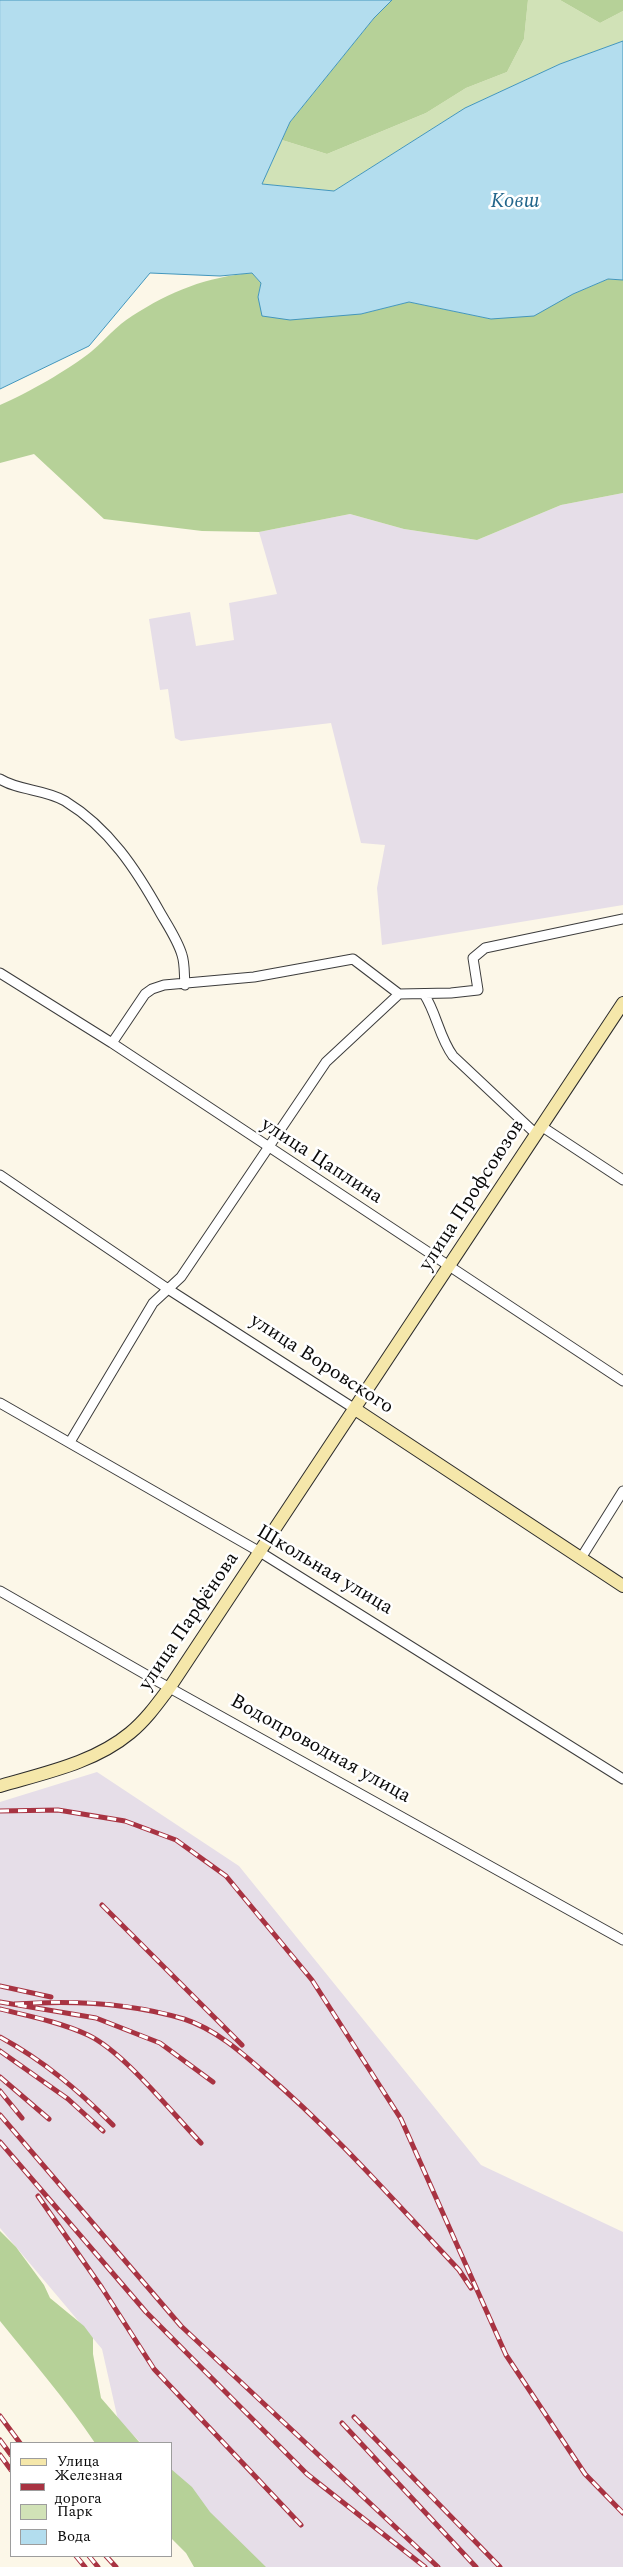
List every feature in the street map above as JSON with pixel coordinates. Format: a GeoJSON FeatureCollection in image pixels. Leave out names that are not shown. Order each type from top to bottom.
{"type":"FeatureCollection","features":[{"type":"Feature","properties":{"kind":"main road","name":"улица Профсоюзов"},"geometry":{"type":"LineString","coordinates":[[355,1409],[623,1003]]}},
{"type":"Feature","properties":{"kind":"main road","name":"улица Парфёнова"},"geometry":{"type":"LineString","coordinates":[[0,1786],[65,1767],[110,1747],[131,1733],[170,1687],[355,1409]]}},
{"type":"Feature","properties":{"kind":"main road","name":"улица Воровского"},"geometry":{"type":"LineString","coordinates":[[355,1409],[623,1586]]}},
{"type":"Feature","properties":{"kind":"street"},"geometry":{"type":"LineString","coordinates":[[0,779],[9,785],[45,793],[63,800],[98,826],[118,847],[138,874],[182,955],[185,985]]}},
{"type":"Feature","properties":{"kind":"street"},"geometry":{"type":"LineString","coordinates":[[112,1043],[145,994],[164,985],[185,985],[254,977],[353,959],[399,994],[478,990],[473,958],[485,948],[623,919]]}},
{"type":"Feature","properties":{"kind":"street","name":"улица Цаплина"},"geometry":{"type":"LineString","coordinates":[[0,973],[112,1043],[267,1148],[623,1381]]}},
{"type":"Feature","properties":{"kind":"street"},"geometry":{"type":"LineString","coordinates":[[70,1442],[153,1303],[181,1277],[326,1062],[399,994]]}},
{"type":"Feature","properties":{"kind":"street"},"geometry":{"type":"LineString","coordinates":[[424,994],[433,1010],[448,1049],[453,1056],[539,1130],[623,1180]]}},
{"type":"Feature","properties":{"kind":"street","name":"улица Воровского"},"geometry":{"type":"LineString","coordinates":[[0,1175],[168,1289],[355,1409]]}},
{"type":"Feature","properties":{"kind":"street","name":"Школьная улица"},"geometry":{"type":"LineString","coordinates":[[0,1403],[260,1552],[623,1779]]}},
{"type":"Feature","properties":{"kind":"street"},"geometry":{"type":"LineString","coordinates":[[581,1558],[623,1491]]}},
{"type":"Feature","properties":{"kind":"street","name":"Водопроводная улица"},"geometry":{"type":"LineString","coordinates":[[0,1591],[623,1940]]}},
{"type":"Feature","properties":{"kind":"shaded area"},"geometry":{"type":"Polygon","coordinates":[[[623,493],[623,905],[382,945],[377,888],[385,845],[361,843],[331,723],[181,741],[175,738],[168,689],[160,690],[149,619],[190,612],[196,646],[234,640],[229,603],[277,594],[259,532],[350,514],[404,529],[477,540],[561,505],[623,493]]]}},
{"type":"Feature","properties":{"kind":"shaded area"},"geometry":{"type":"Polygon","coordinates":[[[97,1772],[239,1866],[481,2165],[623,2232],[623,2567],[261,2567],[172,2476],[172,2442],[140,2442],[118,2420],[102,2349],[0,2228],[0,1802],[97,1772]]]}},
{"type":"Feature","properties":{"kind":"green space"},"geometry":{"type":"Polygon","coordinates":[[[392,0],[528,0],[524,39],[507,72],[466,88],[426,113],[327,154],[282,140],[290,122],[374,18],[392,0]]]}},
{"type":"Feature","properties":{"kind":"green space"},"geometry":{"type":"Polygon","coordinates":[[[528,0],[560,0],[600,23],[623,11],[623,41],[560,64],[465,108],[334,191],[262,184],[282,140],[327,154],[426,113],[466,88],[507,72],[524,39],[528,0]]]}},
{"type":"Feature","properties":{"kind":"green space"},"geometry":{"type":"Polygon","coordinates":[[[560,0],[623,0],[623,11],[600,23],[560,0]]]}},
{"type":"Feature","properties":{"kind":"green space"},"geometry":{"type":"Polygon","coordinates":[[[252,273],[261,283],[258,297],[361,314],[409,302],[491,319],[573,294],[608,279],[623,280],[623,493],[561,505],[477,540],[404,529],[350,514],[259,532],[202,531],[104,519],[34,454],[0,463],[0,405],[60,373],[92,351],[116,328],[161,299],[204,282],[252,273]]]}},
{"type":"Feature","properties":{"kind":"green space"},"geometry":{"type":"Polygon","coordinates":[[[0,2231],[16,2247],[44,2285],[50,2298],[84,2326],[93,2338],[93,2354],[101,2398],[139,2442],[94,2442],[61,2396],[0,2321],[0,2231]]]}},
{"type":"Feature","properties":{"kind":"green space"},"geometry":{"type":"Polygon","coordinates":[[[172,2470],[192,2487],[210,2512],[266,2567],[194,2567],[186,2553],[172,2539],[172,2470]]]}},
{"type":"Feature","properties":{"kind":"water","name":"Ковш"},"geometry":{"type":"Polygon","coordinates":[[[0,0],[392,0],[374,18],[290,122],[262,184],[334,191],[465,108],[560,64],[623,41],[623,280],[608,279],[573,294],[534,316],[491,319],[409,302],[361,314],[290,320],[262,316],[258,297],[261,283],[252,273],[220,276],[150,273],[89,346],[0,389],[0,0]]]}},
{"type":"Feature","properties":{"kind":"railway"},"geometry":{"type":"LineString","coordinates":[[0,1811],[58,1810],[125,1821],[176,1840],[226,1876],[312,1980],[401,2119],[506,2355],[585,2474],[623,2513]]}},
{"type":"Feature","properties":{"kind":"railway"},"geometry":{"type":"LineString","coordinates":[[102,1905],[242,2045]]}},
{"type":"Feature","properties":{"kind":"railway"},"geometry":{"type":"LineString","coordinates":[[0,1986],[51,1997]]}},
{"type":"Feature","properties":{"kind":"railway"},"geometry":{"type":"LineString","coordinates":[[0,2002],[96,2018],[160,2043],[213,2082]]}},
{"type":"Feature","properties":{"kind":"railway"},"geometry":{"type":"LineString","coordinates":[[15,2004],[58,2002],[142,2009],[184,2019],[217,2035],[265,2073],[341,2144],[459,2270],[471,2288]]}},
{"type":"Feature","properties":{"kind":"railway"},"geometry":{"type":"LineString","coordinates":[[0,2009],[67,2026],[102,2043],[147,2084],[201,2143]]}},
{"type":"Feature","properties":{"kind":"railway"},"geometry":{"type":"LineString","coordinates":[[0,2037],[60,2077],[113,2125]]}},
{"type":"Feature","properties":{"kind":"railway"},"geometry":{"type":"LineString","coordinates":[[0,2051],[68,2099],[103,2131]]}},
{"type":"Feature","properties":{"kind":"railway"},"geometry":{"type":"LineString","coordinates":[[0,2077],[49,2119]]}},
{"type":"Feature","properties":{"kind":"railway"},"geometry":{"type":"LineString","coordinates":[[0,2091],[22,2118]]}},
{"type":"Feature","properties":{"kind":"railway"},"geometry":{"type":"LineString","coordinates":[[0,2115],[181,2326],[438,2567]]}},
{"type":"Feature","properties":{"kind":"railway"},"geometry":{"type":"LineString","coordinates":[[0,2142],[146,2312],[307,2474],[425,2567]]}},
{"type":"Feature","properties":{"kind":"railway"},"geometry":{"type":"LineString","coordinates":[[38,2196],[102,2288],[154,2369],[301,2525]]}},
{"type":"Feature","properties":{"kind":"railway"},"geometry":{"type":"LineString","coordinates":[[0,2416],[19,2442]]}},
{"type":"Feature","properties":{"kind":"railway"},"geometry":{"type":"LineString","coordinates":[[354,2417],[500,2567]]}},
{"type":"Feature","properties":{"kind":"railway"},"geometry":{"type":"LineString","coordinates":[[342,2423],[476,2567]]}},
{"type":"Feature","properties":{"kind":"railway"},"geometry":{"type":"LineString","coordinates":[[0,2440],[10,2454]]}},
{"type":"Feature","properties":{"kind":"railway"},"geometry":{"type":"LineString","coordinates":[[0,2455],[10,2469]]}},
{"type":"Feature","properties":{"kind":"railway"},"geometry":{"type":"LineString","coordinates":[[77,2557],[85,2567]]}},
{"type":"Feature","properties":{"kind":"railway"},"geometry":{"type":"LineString","coordinates":[[90,2557],[98,2567]]}},
{"type":"Feature","properties":{"kind":"railway"},"geometry":{"type":"LineString","coordinates":[[107,2557],[116,2567]]}}]}
